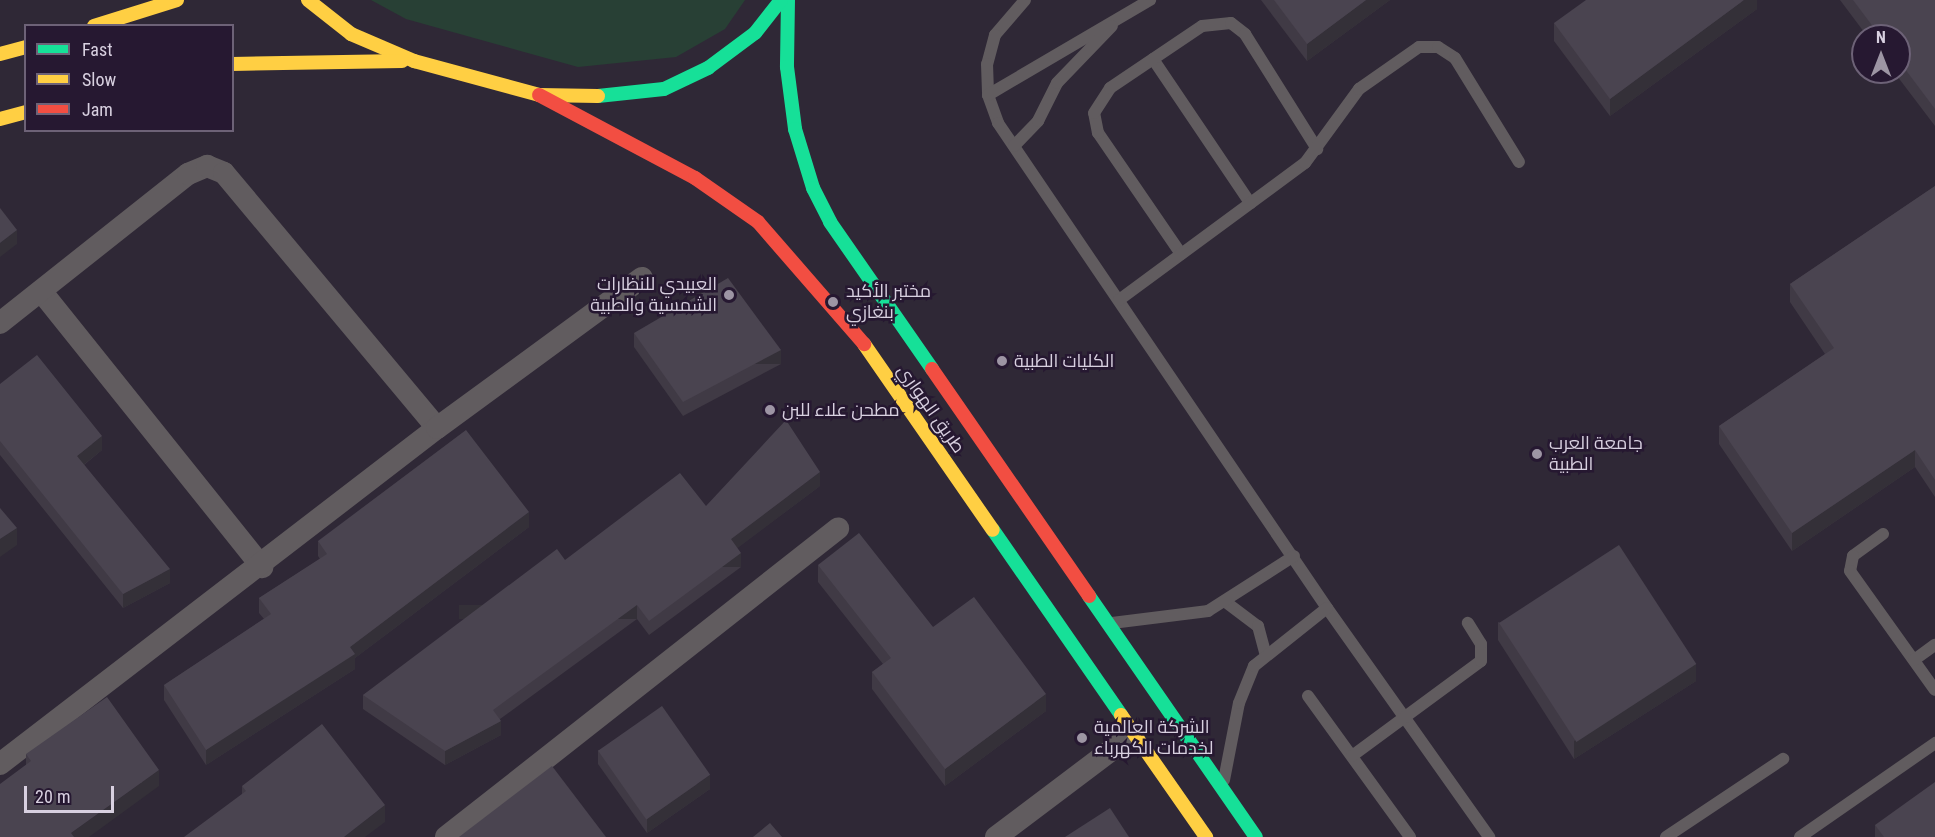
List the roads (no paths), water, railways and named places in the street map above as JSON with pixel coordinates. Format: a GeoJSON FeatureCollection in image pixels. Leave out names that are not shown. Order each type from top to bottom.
{"type":"FeatureCollection","features":[{"type":"Feature","properties":{"kind":"highway"},"geometry":{"type":"LineString","coordinates":[[100,24],[177,0]]}},
{"type":"Feature","properties":{"kind":"highway"},"geometry":{"type":"LineString","coordinates":[[308,0],[351,34],[414,61],[539,95],[618,96],[664,88],[708,68],[755,33],[781,0]]}},
{"type":"Feature","properties":{"kind":"highway","name":"طريق الهواري"},"geometry":{"type":"LineString","coordinates":[[788,0],[787,67],[795,129],[813,188],[830,222],[1112,623],[1256,837]]}},
{"type":"Feature","properties":{"kind":"highway"},"geometry":{"type":"LineString","coordinates":[[0,54],[24,47]]}},
{"type":"Feature","properties":{"kind":"highway"},"geometry":{"type":"LineString","coordinates":[[234,64],[414,61]]}},
{"type":"Feature","properties":{"kind":"highway","name":"طريق الهواري"},"geometry":{"type":"LineString","coordinates":[[539,95],[695,178],[758,222],[799,262],[852,327],[1206,837]]}},
{"type":"Feature","properties":{"kind":"highway"},"geometry":{"type":"LineString","coordinates":[[0,119],[24,113]]}},
{"type":"Feature","properties":{"kind":"street"},"geometry":{"type":"LineString","coordinates":[[0,324],[189,174],[207,166],[224,172],[436,428]]}},
{"type":"Feature","properties":{"kind":"street"},"geometry":{"type":"LineString","coordinates":[[0,764],[262,567],[436,428],[642,278]]}},
{"type":"Feature","properties":{"kind":"street"},"geometry":{"type":"LineString","coordinates":[[41,291],[262,567]]}},
{"type":"Feature","properties":{"kind":"street"},"geometry":{"type":"LineString","coordinates":[[446,837],[838,528]]}},
{"type":"Feature","properties":{"kind":"street"},"geometry":{"type":"LineString","coordinates":[[996,837],[1134,733]]}},
{"type":"Feature","properties":{"kind":"lane"},"geometry":{"type":"LineString","coordinates":[[1025,0],[995,35],[987,64],[988,94],[1014,146],[1294,556],[1327,608],[1490,837]]}},
{"type":"Feature","properties":{"kind":"lane"},"geometry":{"type":"LineString","coordinates":[[988,94],[1113,25],[1149,0]]}},
{"type":"Feature","properties":{"kind":"lane"},"geometry":{"type":"LineString","coordinates":[[1181,254],[1095,123],[1102,94],[1202,26],[1231,23],[1245,34],[1317,149]]}},
{"type":"Feature","properties":{"kind":"lane"},"geometry":{"type":"LineString","coordinates":[[1014,146],[1038,121],[1058,83],[1113,25]]}},
{"type":"Feature","properties":{"kind":"lane"},"geometry":{"type":"LineString","coordinates":[[1119,300],[1250,203],[1317,149],[1359,88],[1429,46],[1455,58],[1519,162]]}},
{"type":"Feature","properties":{"kind":"lane"},"geometry":{"type":"LineString","coordinates":[[1153,59],[1250,203]]}},
{"type":"Feature","properties":{"kind":"lane"},"geometry":{"type":"LineString","coordinates":[[1883,534],[1853,556],[1850,571],[1935,690]]}},
{"type":"Feature","properties":{"kind":"lane"},"geometry":{"type":"LineString","coordinates":[[1112,623],[1185,618],[1227,603],[1294,556]]}},
{"type":"Feature","properties":{"kind":"lane"},"geometry":{"type":"LineString","coordinates":[[1227,603],[1258,626],[1265,652]]}},
{"type":"Feature","properties":{"kind":"lane"},"geometry":{"type":"LineString","coordinates":[[1222,788],[1245,684],[1265,652],[1327,608]]}},
{"type":"Feature","properties":{"kind":"lane"},"geometry":{"type":"LineString","coordinates":[[1352,756],[1481,661],[1481,644],[1468,623]]}},
{"type":"Feature","properties":{"kind":"lane"},"geometry":{"type":"LineString","coordinates":[[1914,660],[1935,645]]}},
{"type":"Feature","properties":{"kind":"lane"},"geometry":{"type":"LineString","coordinates":[[1308,696],[1410,837]]}},
{"type":"Feature","properties":{"kind":"lane"},"geometry":{"type":"LineString","coordinates":[[1800,837],[1935,743]]}},
{"type":"Feature","properties":{"kind":"lane"},"geometry":{"type":"LineString","coordinates":[[1666,837],[1782,759]]}},
{"type":"Feature","properties":{"kind":"place","name":"العبيدي للنظارات الشمسية والطبية"},"geometry":{"type":"Point","coordinates":[729,295]}},
{"type":"Feature","properties":{"kind":"place","name":"مختبر الأكيد بنغازي"},"geometry":{"type":"Point","coordinates":[833,302]}},
{"type":"Feature","properties":{"kind":"place","name":"الكليات الطبية"},"geometry":{"type":"Point","coordinates":[1002,361]}},
{"type":"Feature","properties":{"kind":"place","name":"مطحن علاء للبن"},"geometry":{"type":"Point","coordinates":[770,410]}},
{"type":"Feature","properties":{"kind":"place","name":"جامعة العرب الطبية"},"geometry":{"type":"Point","coordinates":[1537,454]}},
{"type":"Feature","properties":{"kind":"place","name":"الشركة العالمية لخدمات الكهرباء"},"geometry":{"type":"Point","coordinates":[1082,738]}}]}
